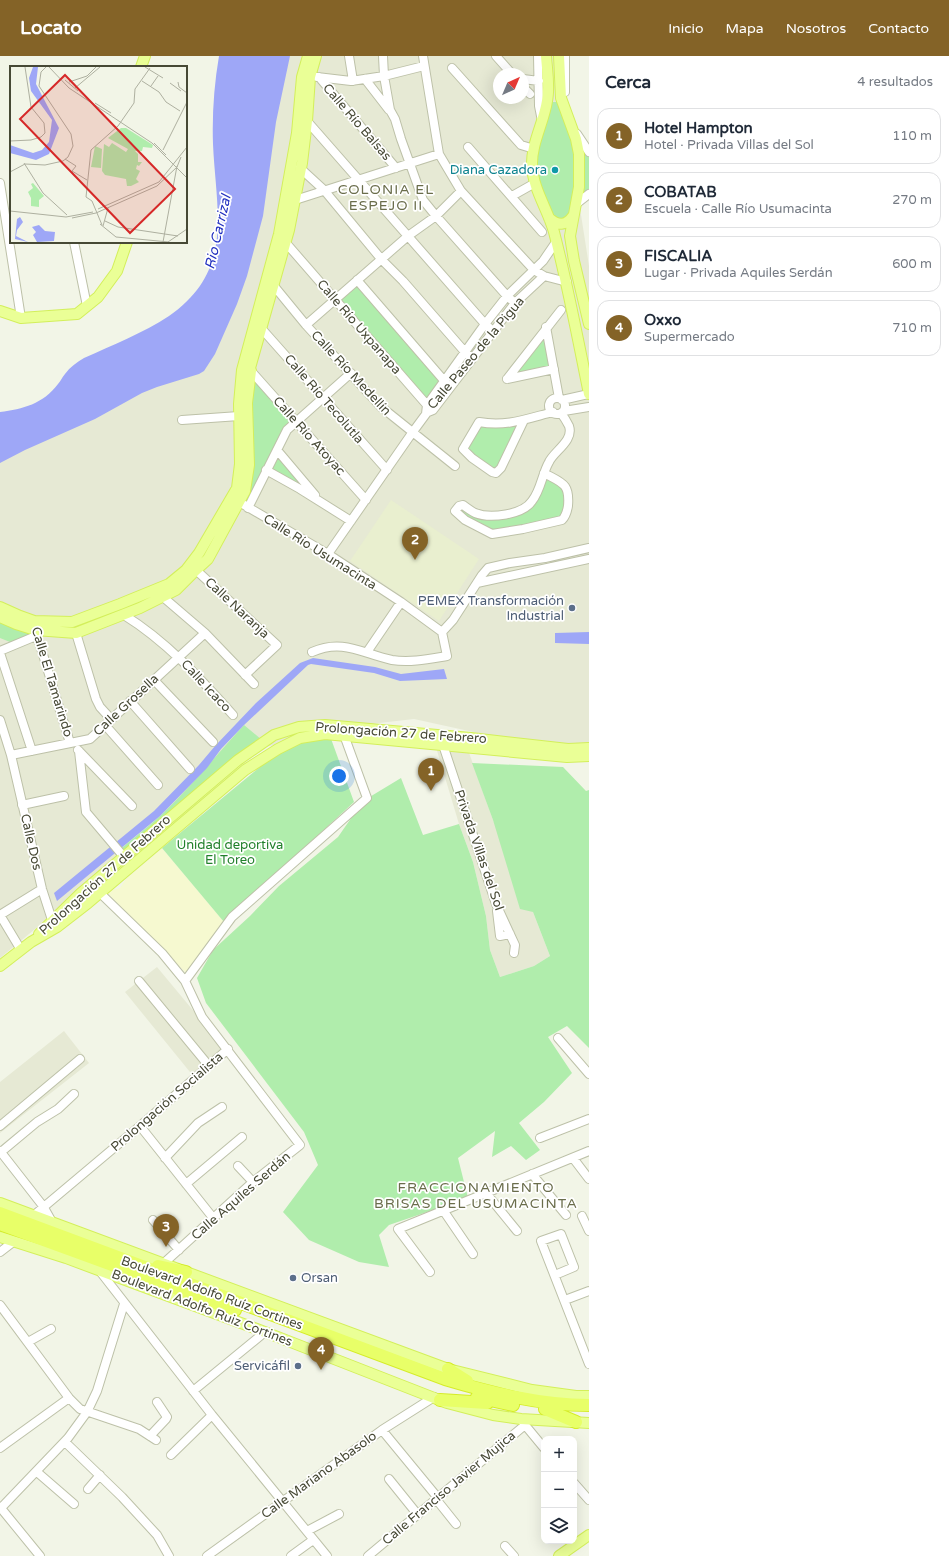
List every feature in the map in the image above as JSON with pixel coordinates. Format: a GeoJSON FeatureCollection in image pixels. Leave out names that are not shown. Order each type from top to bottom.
{"type":"FeatureCollection","features":[{"type":"Feature","properties":{"kind":"highway","name":"Boulevard Adolfo Ruíz Cortines"},"geometry":{"type":"LineString","coordinates":[[0,1213],[120,1264],[445,1388],[504,1403],[545,1409],[589,1412]]}},
{"type":"Feature","properties":{"kind":"highway","name":"Boulevard Adolfo Ruíz Cortines"},"geometry":{"type":"LineString","coordinates":[[0,1224],[120,1264],[445,1380],[528,1400],[589,1405]]}},
{"type":"Feature","properties":{"kind":"highway"},"geometry":{"type":"LineString","coordinates":[[120,1264],[186,1272]]}},
{"type":"Feature","properties":{"kind":"highway"},"geometry":{"type":"LineString","coordinates":[[120,1264],[148,1288]]}},
{"type":"Feature","properties":{"kind":"highway"},"geometry":{"type":"LineString","coordinates":[[448,1369],[482,1390]]}},
{"type":"Feature","properties":{"kind":"highway"},"geometry":{"type":"LineString","coordinates":[[528,1400],[560,1394]]}},
{"type":"Feature","properties":{"kind":"highway"},"geometry":{"type":"LineString","coordinates":[[437,1398],[473,1403],[504,1403]]}},
{"type":"Feature","properties":{"kind":"highway"},"geometry":{"type":"LineString","coordinates":[[545,1409],[576,1422]]}},
{"type":"Feature","properties":{"kind":"main road"},"geometry":{"type":"LineString","coordinates":[[141,66],[145,56]]}},
{"type":"Feature","properties":{"kind":"main road"},"geometry":{"type":"LineString","coordinates":[[0,617],[16,624],[35,629],[76,633],[124,615],[176,590],[208,559],[235,500],[240,464],[239,416],[242,370],[279,234],[297,134],[302,77],[308,56]]}},
{"type":"Feature","properties":{"kind":"main road"},"geometry":{"type":"LineString","coordinates":[[35,629],[72,622],[169,584],[186,570],[235,500],[245,491],[249,465],[246,403],[252,371],[250,368],[286,243],[295,200],[315,77],[316,56]]}},
{"type":"Feature","properties":{"kind":"main road"},"geometry":{"type":"LineString","coordinates":[[546,56],[548,89],[547,104],[534,149],[532,165],[535,183],[549,218],[567,282],[589,394]]}},
{"type":"Feature","properties":{"kind":"main road"},"geometry":{"type":"LineString","coordinates":[[559,56],[560,88],[564,108],[572,126],[579,154],[577,202],[570,232],[587,307],[589,324]]}},
{"type":"Feature","properties":{"kind":"main road"},"geometry":{"type":"LineString","coordinates":[[547,104],[557,101],[564,108]]}},
{"type":"Feature","properties":{"kind":"main road"},"geometry":{"type":"LineString","coordinates":[[549,218],[555,223],[562,225],[574,216]]}},
{"type":"Feature","properties":{"kind":"main road"},"geometry":{"type":"LineString","coordinates":[[0,311],[21,318],[77,314],[98,297],[117,271],[127,243]]}},
{"type":"Feature","properties":{"kind":"main road"},"geometry":{"type":"LineString","coordinates":[[0,607],[20,616],[35,629]]}},
{"type":"Feature","properties":{"kind":"main road","name":"Prolongación 27 de Febrero"},"geometry":{"type":"LineString","coordinates":[[55,923],[124,857],[238,760],[274,735],[298,727],[325,725],[471,738],[568,749],[589,748]]}},
{"type":"Feature","properties":{"kind":"main road","name":"Prolongación 27 de Febrero"},"geometry":{"type":"LineString","coordinates":[[0,966],[55,923],[100,893],[245,770],[278,749],[300,738],[325,734],[344,735],[568,757],[589,756]]}},
{"type":"Feature","properties":{"kind":"main road","name":"Boulevard Adolfo Ruiz Cortines"},"geometry":{"type":"LineString","coordinates":[[0,1203],[448,1369],[505,1384],[560,1394],[589,1396]]}},
{"type":"Feature","properties":{"kind":"main road","name":"Boulevard Adolfo Ruiz Cortines"},"geometry":{"type":"LineString","coordinates":[[0,1237],[66,1258],[148,1288],[437,1398],[493,1415],[523,1422],[589,1423]]}},
{"type":"Feature","properties":{"kind":"main road"},"geometry":{"type":"LineString","coordinates":[[577,1539],[589,1529]]}},
{"type":"Feature","properties":{"kind":"main road"},"geometry":{"type":"LineString","coordinates":[[559,1556],[589,1535]]}},
{"type":"Feature","properties":{"kind":"main road"},"geometry":{"type":"LineString","coordinates":[[552,1556],[570,1544]]}},
{"type":"Feature","properties":{"kind":"street"},"geometry":{"type":"LineString","coordinates":[[349,56],[353,81]]}},
{"type":"Feature","properties":{"kind":"street"},"geometry":{"type":"LineString","coordinates":[[383,56],[384,76],[390,110]]}},
{"type":"Feature","properties":{"kind":"street"},"geometry":{"type":"LineString","coordinates":[[423,56],[440,154],[461,191],[534,270],[544,276],[567,282]]}},
{"type":"Feature","properties":{"kind":"street"},"geometry":{"type":"LineString","coordinates":[[496,56],[507,68]]}},
{"type":"Feature","properties":{"kind":"street"},"geometry":{"type":"LineString","coordinates":[[538,56],[539,106],[542,122]]}},
{"type":"Feature","properties":{"kind":"street"},"geometry":{"type":"LineString","coordinates":[[564,108],[565,56]]}},
{"type":"Feature","properties":{"kind":"street"},"geometry":{"type":"LineString","coordinates":[[315,77],[353,81],[384,76],[424,66]]}},
{"type":"Feature","properties":{"kind":"street"},"geometry":{"type":"LineString","coordinates":[[452,68],[521,145],[534,149]]}},
{"type":"Feature","properties":{"kind":"street","name":"Calle Río Balsas"},"geometry":{"type":"LineString","coordinates":[[315,77],[396,168]]}},
{"type":"Feature","properties":{"kind":"street"},"geometry":{"type":"LineString","coordinates":[[365,79],[390,110],[395,119],[422,200],[507,296],[515,303]]}},
{"type":"Feature","properties":{"kind":"street"},"geometry":{"type":"LineString","coordinates":[[529,80],[538,81]]}},
{"type":"Feature","properties":{"kind":"street"},"geometry":{"type":"LineString","coordinates":[[307,121],[485,324],[493,331]]}},
{"type":"Feature","properties":{"kind":"street"},"geometry":{"type":"LineString","coordinates":[[572,126],[589,152]]}},
{"type":"Feature","properties":{"kind":"street"},"geometry":{"type":"LineString","coordinates":[[468,147],[542,232]]}},
{"type":"Feature","properties":{"kind":"street"},"geometry":{"type":"LineString","coordinates":[[295,200],[358,178],[440,154]]}},
{"type":"Feature","properties":{"kind":"street"},"geometry":{"type":"LineString","coordinates":[[300,168],[324,190],[382,260],[403,281],[465,352],[472,358]]}},
{"type":"Feature","properties":{"kind":"street"},"geometry":{"type":"LineString","coordinates":[[0,183],[21,318]]}},
{"type":"Feature","properties":{"kind":"street"},"geometry":{"type":"LineString","coordinates":[[512,196],[535,183]]}},
{"type":"Feature","properties":{"kind":"street"},"geometry":{"type":"LineString","coordinates":[[306,325],[408,236],[436,216],[461,191]]}},
{"type":"Feature","properties":{"kind":"street"},"geometry":{"type":"LineString","coordinates":[[577,202],[589,194]]}},
{"type":"Feature","properties":{"kind":"street","name":"Calle Paseo de la Pigua"},"geometry":{"type":"LineString","coordinates":[[328,554],[429,410],[444,381],[485,324],[507,296],[543,261],[556,242]]}},
{"type":"Feature","properties":{"kind":"street"},"geometry":{"type":"LineString","coordinates":[[74,243],[88,306]]}},
{"type":"Feature","properties":{"kind":"street","name":"Calle Río Uxpanapa"},"geometry":{"type":"LineString","coordinates":[[286,243],[429,410]]}},
{"type":"Feature","properties":{"kind":"street","name":"Calle Paseo de la Pigua"},"geometry":{"type":"LineString","coordinates":[[429,410],[451,387],[515,303],[544,276]]}},
{"type":"Feature","properties":{"kind":"street"},"geometry":{"type":"LineString","coordinates":[[357,280],[444,381],[451,387]]}},
{"type":"Feature","properties":{"kind":"street","name":"Calle Río Medellín"},"geometry":{"type":"LineString","coordinates":[[274,286],[306,325],[380,406],[412,434],[455,466]]}},
{"type":"Feature","properties":{"kind":"street"},"geometry":{"type":"LineString","coordinates":[[554,369],[507,379],[561,310]]}},
{"type":"Feature","properties":{"kind":"street","name":"Calle Río Tecolutla"},"geometry":{"type":"LineString","coordinates":[[262,328],[387,470]]}},
{"type":"Feature","properties":{"kind":"street"},"geometry":{"type":"LineString","coordinates":[[544,473],[566,488],[569,494],[567,512],[562,520],[523,530],[492,534],[465,520],[455,511],[459,506],[463,505],[475,513],[488,516],[504,515],[527,507],[532,502],[544,473],[549,461],[568,439],[570,433],[569,427],[562,412],[565,405],[561,399],[546,328]]}},
{"type":"Feature","properties":{"kind":"street","name":"Calle Río Atoyac"},"geometry":{"type":"LineString","coordinates":[[252,371],[366,500]]}},
{"type":"Feature","properties":{"kind":"street"},"geometry":{"type":"LineString","coordinates":[[248,508],[286,430],[351,373]]}},
{"type":"Feature","properties":{"kind":"street"},"geometry":{"type":"LineString","coordinates":[[553,412],[550,410],[550,404],[553,399],[589,394]]}},
{"type":"Feature","properties":{"kind":"street"},"geometry":{"type":"LineString","coordinates":[[524,420],[501,468],[496,473],[492,472],[472,458],[463,449],[479,422],[494,425],[504,424],[553,412],[555,414],[589,407]]}},
{"type":"Feature","properties":{"kind":"street"},"geometry":{"type":"LineString","coordinates":[[182,420],[239,416]]}},
{"type":"Feature","properties":{"kind":"street"},"geometry":{"type":"LineString","coordinates":[[276,450],[321,503]]}},
{"type":"Feature","properties":{"kind":"street"},"geometry":{"type":"LineString","coordinates":[[266,470],[300,489],[351,521]]}},
{"type":"Feature","properties":{"kind":"street","name":"Calle Río Usumacinta"},"geometry":{"type":"LineString","coordinates":[[235,500],[328,554],[401,602],[442,632]]}},
{"type":"Feature","properties":{"kind":"street"},"geometry":{"type":"LineString","coordinates":[[312,652],[322,648],[356,648],[392,660],[412,661],[447,656],[442,632],[453,620],[488,568],[510,562],[538,559],[589,548]]}},
{"type":"Feature","properties":{"kind":"street"},"geometry":{"type":"LineString","coordinates":[[477,583],[589,559]]}},
{"type":"Feature","properties":{"kind":"street","name":"Calle Naranja"},"geometry":{"type":"LineString","coordinates":[[196,570],[277,645],[245,675]]}},
{"type":"Feature","properties":{"kind":"street"},"geometry":{"type":"LineString","coordinates":[[163,597],[205,633],[254,684]]}},
{"type":"Feature","properties":{"kind":"street"},"geometry":{"type":"LineString","coordinates":[[367,652],[401,602]]}},
{"type":"Feature","properties":{"kind":"street","name":"Calle Icaco"},"geometry":{"type":"LineString","coordinates":[[124,615],[139,624],[178,657],[233,716]]}},
{"type":"Feature","properties":{"kind":"street"},"geometry":{"type":"LineString","coordinates":[[32,751],[0,652],[35,629]]}},
{"type":"Feature","properties":{"kind":"street","name":"Calle El Tamarindo"},"geometry":{"type":"LineString","coordinates":[[35,629],[73,742],[79,751]]}},
{"type":"Feature","properties":{"kind":"street"},"geometry":{"type":"LineString","coordinates":[[76,633],[96,699],[108,722],[158,784]]}},
{"type":"Feature","properties":{"kind":"street","name":"Calle Grosella"},"geometry":{"type":"LineString","coordinates":[[11,755],[90,739],[205,633]]}},
{"type":"Feature","properties":{"kind":"street"},"geometry":{"type":"LineString","coordinates":[[154,680],[212,742]]}},
{"type":"Feature","properties":{"kind":"street"},"geometry":{"type":"LineString","coordinates":[[130,701],[190,769]]}},
{"type":"Feature","properties":{"kind":"street","name":"Calle Dos"},"geometry":{"type":"LineString","coordinates":[[0,720],[11,755],[42,889],[55,923]]}},
{"type":"Feature","properties":{"kind":"street"},"geometry":{"type":"LineString","coordinates":[[185,981],[232,917],[367,798],[344,735]]}},
{"type":"Feature","properties":{"kind":"street","name":"Privada Villas del Sol"},"geometry":{"type":"LineString","coordinates":[[443,745],[496,904],[515,945],[514,953]]}},
{"type":"Feature","properties":{"kind":"street"},"geometry":{"type":"LineString","coordinates":[[79,751],[132,806]]}},
{"type":"Feature","properties":{"kind":"street"},"geometry":{"type":"LineString","coordinates":[[79,751],[86,812],[124,857]]}},
{"type":"Feature","properties":{"kind":"street"},"geometry":{"type":"LineString","coordinates":[[22,805],[64,796]]}},
{"type":"Feature","properties":{"kind":"street"},"geometry":{"type":"LineString","coordinates":[[21,950],[0,915],[42,889]]}},
{"type":"Feature","properties":{"kind":"street"},"geometry":{"type":"LineString","coordinates":[[100,893],[162,953],[185,981],[202,1017],[228,1049]]}},
{"type":"Feature","properties":{"kind":"street"},"geometry":{"type":"LineString","coordinates":[[138,981],[209,1066]]}},
{"type":"Feature","properties":{"kind":"street"},"geometry":{"type":"LineString","coordinates":[[558,1038],[589,1074]]}},
{"type":"Feature","properties":{"kind":"street","name":"Prolongación Socialista"},"geometry":{"type":"LineString","coordinates":[[33,1216],[43,1206],[140,1126],[228,1049],[300,1144]]}},
{"type":"Feature","properties":{"kind":"street"},"geometry":{"type":"LineString","coordinates":[[0,1126],[80,1059]]}},
{"type":"Feature","properties":{"kind":"street"},"geometry":{"type":"LineString","coordinates":[[52,1222],[43,1206],[1,1152],[36,1122],[58,1108],[74,1094]]}},
{"type":"Feature","properties":{"kind":"street"},"geometry":{"type":"LineString","coordinates":[[165,1158],[198,1123],[222,1107]]}},
{"type":"Feature","properties":{"kind":"street"},"geometry":{"type":"LineString","coordinates":[[540,1138],[589,1119]]}},
{"type":"Feature","properties":{"kind":"street"},"geometry":{"type":"LineString","coordinates":[[140,1126],[214,1219]]}},
{"type":"Feature","properties":{"kind":"street"},"geometry":{"type":"LineString","coordinates":[[186,1184],[242,1137]]}},
{"type":"Feature","properties":{"kind":"street","name":"Calle Aquiles Serdán"},"geometry":{"type":"LineString","coordinates":[[164,1263],[253,1182],[300,1144]]}},
{"type":"Feature","properties":{"kind":"street"},"geometry":{"type":"LineString","coordinates":[[430,1272],[398,1229],[589,1151]]}},
{"type":"Feature","properties":{"kind":"street"},"geometry":{"type":"LineString","coordinates":[[573,1158],[589,1179]]}},
{"type":"Feature","properties":{"kind":"street"},"geometry":{"type":"LineString","coordinates":[[238,1166],[253,1182]]}},
{"type":"Feature","properties":{"kind":"street"},"geometry":{"type":"LineString","coordinates":[[532,1174],[566,1215]]}},
{"type":"Feature","properties":{"kind":"street"},"geometry":{"type":"LineString","coordinates":[[486,1193],[517,1231]]}},
{"type":"Feature","properties":{"kind":"street"},"geometry":{"type":"LineString","coordinates":[[443,1210],[473,1254]]}},
{"type":"Feature","properties":{"kind":"street"},"geometry":{"type":"LineString","coordinates":[[582,1216],[589,1231]]}},
{"type":"Feature","properties":{"kind":"street"},"geometry":{"type":"LineString","coordinates":[[153,1220],[179,1250]]}},
{"type":"Feature","properties":{"kind":"street"},"geometry":{"type":"LineString","coordinates":[[555,1275],[574,1267],[561,1234],[541,1241],[565,1300],[587,1351],[589,1364]]}},
{"type":"Feature","properties":{"kind":"street"},"geometry":{"type":"LineString","coordinates":[[0,1252],[13,1242]]}},
{"type":"Feature","properties":{"kind":"street"},"geometry":{"type":"LineString","coordinates":[[98,1270],[212,1415],[327,1556]]}},
{"type":"Feature","properties":{"kind":"street"},"geometry":{"type":"LineString","coordinates":[[565,1300],[589,1293]]}},
{"type":"Feature","properties":{"kind":"street"},"geometry":{"type":"LineString","coordinates":[[40,1556],[0,1508],[65,1442],[86,1412],[97,1391],[124,1304]]}},
{"type":"Feature","properties":{"kind":"street"},"geometry":{"type":"LineString","coordinates":[[0,1305],[69,1398],[80,1409],[139,1429],[153,1438],[167,1417],[157,1402]]}},
{"type":"Feature","properties":{"kind":"street"},"geometry":{"type":"LineString","coordinates":[[28,1342],[51,1329]]}},
{"type":"Feature","properties":{"kind":"street"},"geometry":{"type":"LineString","coordinates":[[193,1391],[265,1332]]}},
{"type":"Feature","properties":{"kind":"street"},"geometry":{"type":"LineString","coordinates":[[0,1448],[69,1398]]}},
{"type":"Feature","properties":{"kind":"street","name":"Calle Mariano Abasolo"},"geometry":{"type":"LineString","coordinates":[[207,1556],[382,1430],[437,1398]]}},
{"type":"Feature","properties":{"kind":"street"},"geometry":{"type":"LineString","coordinates":[[171,1455],[212,1415]]}},
{"type":"Feature","properties":{"kind":"street"},"geometry":{"type":"LineString","coordinates":[[523,1422],[541,1444]]}},
{"type":"Feature","properties":{"kind":"street","name":"Calle Franciso Javier Mujica"},"geometry":{"type":"LineString","coordinates":[[368,1556],[418,1515],[523,1422]]}},
{"type":"Feature","properties":{"kind":"street"},"geometry":{"type":"LineString","coordinates":[[382,1430],[456,1524]]}},
{"type":"Feature","properties":{"kind":"street"},"geometry":{"type":"LineString","coordinates":[[65,1442],[100,1475],[157,1535],[169,1556]]}},
{"type":"Feature","properties":{"kind":"street"},"geometry":{"type":"LineString","coordinates":[[37,1472],[74,1504]]}},
{"type":"Feature","properties":{"kind":"street"},"geometry":{"type":"LineString","coordinates":[[88,1489],[100,1475]]}},
{"type":"Feature","properties":{"kind":"street"},"geometry":{"type":"LineString","coordinates":[[389,1479],[418,1515]]}},
{"type":"Feature","properties":{"kind":"street"},"geometry":{"type":"LineString","coordinates":[[577,1486],[589,1500]]}},
{"type":"Feature","properties":{"kind":"street"},"geometry":{"type":"LineString","coordinates":[[307,1531],[339,1514]]}},
{"type":"Feature","properties":{"kind":"street"},"geometry":{"type":"LineString","coordinates":[[291,1556],[313,1540]]}},
{"type":"Feature","properties":{"kind":"street"},"geometry":{"type":"LineString","coordinates":[[505,1546],[514,1556]]}},
{"type":"Feature","properties":{"kind":"shaded area"},"geometry":{"type":"Polygon","coordinates":[[[263,56],[559,56],[559,74],[589,266],[589,748],[524,743],[414,719],[344,727],[250,751],[0,958],[0,437],[195,326],[242,187],[263,56]]]}},
{"type":"Feature","properties":{"kind":"shaded area"},"geometry":{"type":"Polygon","coordinates":[[[391,500],[479,559],[439,621],[350,561],[391,500]]]}},
{"type":"Feature","properties":{"kind":"shaded area"},"geometry":{"type":"Polygon","coordinates":[[[435,744],[467,747],[493,820],[533,912],[550,956],[534,966],[500,977],[490,950],[486,916],[473,862],[459,824],[435,744]]]}},
{"type":"Feature","properties":{"kind":"shaded area"},"geometry":{"type":"Polygon","coordinates":[[[162,848],[224,922],[187,974],[108,894],[112,890],[120,888],[126,879],[162,848]]]}},
{"type":"Feature","properties":{"kind":"shaded area"},"geometry":{"type":"Polygon","coordinates":[[[157,967],[226,1050],[194,1077],[125,992],[157,967]]]}},
{"type":"Feature","properties":{"kind":"shaded area"},"geometry":{"type":"Polygon","coordinates":[[[64,1031],[89,1063],[0,1133],[0,1082],[64,1031]]]}},
{"type":"Feature","properties":{"kind":"green space"},"geometry":{"type":"Polygon","coordinates":[[[559,102],[589,152],[589,194],[583,198],[574,216],[557,224],[532,168],[547,104],[559,102]]]}},
{"type":"Feature","properties":{"kind":"green space"},"geometry":{"type":"Polygon","coordinates":[[[357,280],[444,381],[427,405],[334,299],[357,280]]]}},
{"type":"Feature","properties":{"kind":"green space"},"geometry":{"type":"Polygon","coordinates":[[[546,327],[554,369],[507,379],[546,327]]]}},
{"type":"Feature","properties":{"kind":"green space"},"geometry":{"type":"Polygon","coordinates":[[[251,371],[296,421],[277,450],[321,503],[267,470],[248,508],[239,503],[251,371]]]}},
{"type":"Feature","properties":{"kind":"green space"},"geometry":{"type":"Polygon","coordinates":[[[524,420],[496,473],[463,449],[479,422],[524,420]]]}},
{"type":"Feature","properties":{"kind":"green space"},"geometry":{"type":"Polygon","coordinates":[[[544,473],[567,488],[565,517],[492,534],[458,515],[459,506],[488,516],[527,507],[544,473]]]}},
{"type":"Feature","properties":{"kind":"green space"},"geometry":{"type":"Polygon","coordinates":[[[0,617],[36,636],[15,644],[0,638],[0,617]]]}},
{"type":"Feature","properties":{"kind":"green space"},"geometry":{"type":"Polygon","coordinates":[[[244,725],[262,740],[124,857],[118,851],[172,804],[244,725]]]}},
{"type":"Feature","properties":{"kind":"green space","name":"Unidad deportiva El Toreo"},"geometry":{"type":"Polygon","coordinates":[[[330,736],[354,802],[224,922],[162,848],[266,762],[300,741],[330,736]]]}},
{"type":"Feature","properties":{"kind":"green space"},"geometry":{"type":"Polygon","coordinates":[[[472,763],[563,767],[586,791],[589,790],[589,1048],[567,1026],[548,1037],[572,1073],[544,1102],[519,1123],[540,1150],[526,1160],[511,1146],[492,1157],[495,1131],[458,1158],[468,1198],[389,1225],[379,1235],[389,1267],[359,1262],[309,1240],[283,1212],[318,1165],[304,1132],[206,1003],[197,978],[213,950],[250,916],[279,886],[338,837],[363,801],[401,778],[423,835],[459,824],[473,862],[486,916],[490,950],[500,977],[534,966],[550,956],[533,912],[520,909],[493,820],[472,763]]]}},
{"type":"Feature","properties":{"kind":"water","name":"Rio Carrizal"},"geometry":{"type":"Polygon","coordinates":[[[219,56],[290,56],[276,122],[263,216],[247,276],[237,304],[215,354],[204,371],[199,374],[142,393],[95,419],[25,450],[0,463],[0,412],[25,407],[39,401],[52,391],[67,371],[79,361],[138,333],[169,316],[190,298],[204,279],[213,259],[217,238],[218,216],[213,122],[219,56]]]}},
{"type":"Feature","properties":{"kind":"water"},"geometry":{"type":"Polygon","coordinates":[[[589,632],[589,644],[555,643],[555,633],[589,632]]]}},
{"type":"Feature","properties":{"kind":"water"},"geometry":{"type":"Polygon","coordinates":[[[313,658],[375,667],[401,674],[444,669],[447,679],[400,681],[374,673],[311,664],[308,665],[244,725],[221,749],[207,768],[160,816],[57,901],[54,893],[154,811],[256,703],[300,663],[313,658]]]}},
{"type":"Feature","properties":{"kind":"place","name":"Diana Cazadora"},"geometry":{"type":"Point","coordinates":[555,170]}},
{"type":"Feature","properties":{"kind":"place","name":"COBATAB"},"geometry":{"type":"Point","coordinates":[415,560]}},
{"type":"Feature","properties":{"kind":"place","name":"PEMEX Transformación Industrial"},"geometry":{"type":"Point","coordinates":[572,608]}},
{"type":"Feature","properties":{"kind":"place","name":"Hotel Hampton"},"geometry":{"type":"Point","coordinates":[431,791]}},
{"type":"Feature","properties":{"kind":"place","name":"FISCALIA"},"geometry":{"type":"Point","coordinates":[166,1247]}},
{"type":"Feature","properties":{"kind":"place","name":"Orsan"},"geometry":{"type":"Point","coordinates":[293,1278]}},
{"type":"Feature","properties":{"kind":"place","name":"Servicáfil"},"geometry":{"type":"Point","coordinates":[298,1366]}},
{"type":"Feature","properties":{"kind":"place","name":"Oxxo"},"geometry":{"type":"Point","coordinates":[321,1370]}},
{"type":"Feature","properties":{"kind":"district","name":"COLONIA EL ESPEJO II"},"geometry":{"type":"Point","coordinates":[386,198]}},
{"type":"Feature","properties":{"kind":"district","name":"FRACCIONAMIENTO BRISAS DEL USUMACINTA"},"geometry":{"type":"Point","coordinates":[476,1196]}}]}
